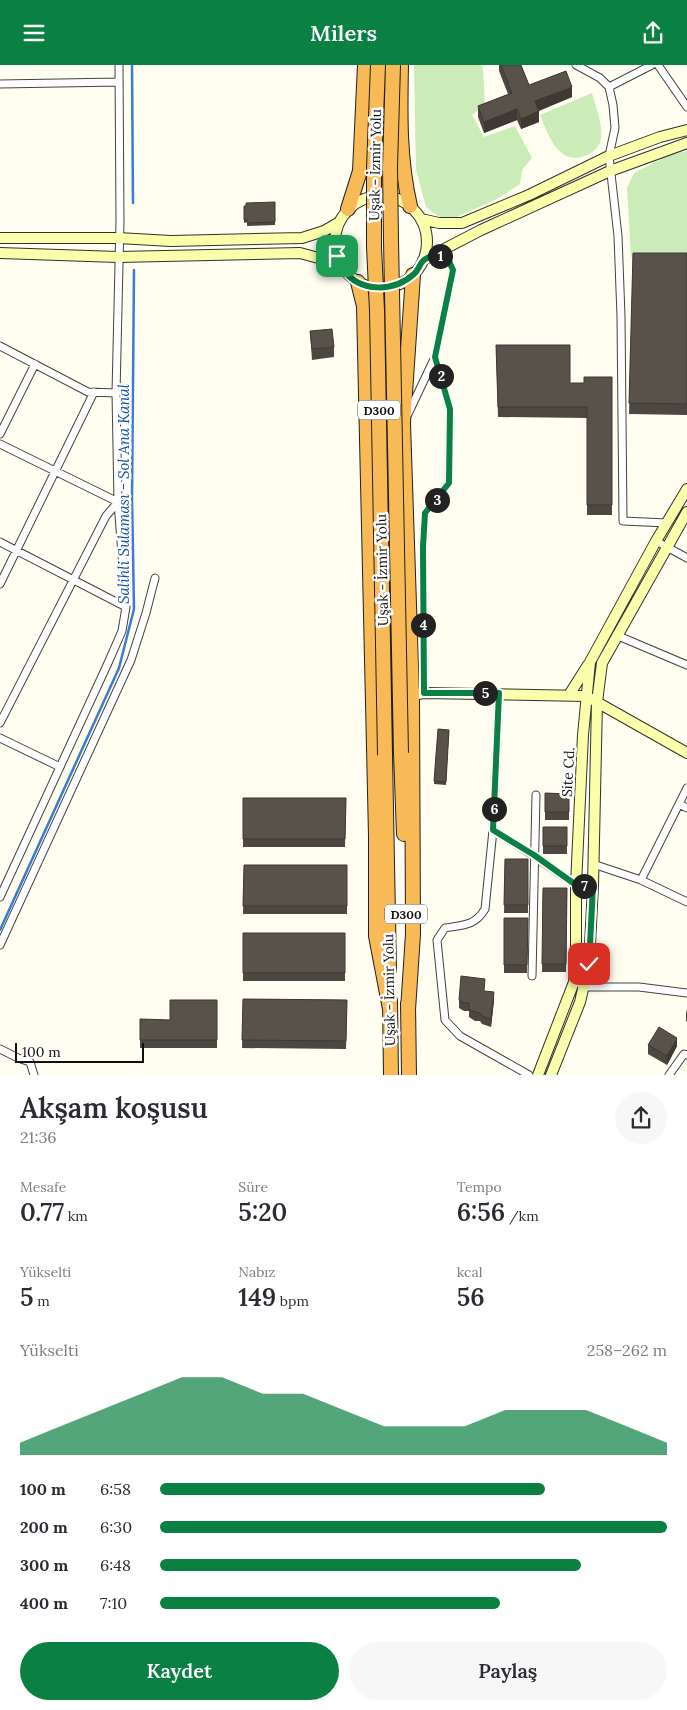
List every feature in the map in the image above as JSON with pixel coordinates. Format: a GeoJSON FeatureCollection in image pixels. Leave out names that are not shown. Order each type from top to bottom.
{"type":"FeatureCollection","features":[{"type":"Feature","properties":{"kind":"highway"},"geometry":{"type":"LineString","coordinates":[[348,209],[360,171],[365,65]]}},
{"type":"Feature","properties":{"kind":"highway","name":"Uşak - İzmir Yolu"},"geometry":{"type":"LineString","coordinates":[[378,65],[374,169],[374,247],[378,320],[391,1075]]}},
{"type":"Feature","properties":{"kind":"highway","name":"Uşak - İzmir Yolu"},"geometry":{"type":"LineString","coordinates":[[393,65],[390,231],[409,1075]]}},
{"type":"Feature","properties":{"kind":"highway"},"geometry":{"type":"LineString","coordinates":[[400,65],[399,130],[405,184],[410,206]]}},
{"type":"Feature","properties":{"kind":"highway"},"geometry":{"type":"LineString","coordinates":[[408,1011],[413,935],[418,694],[403,423],[414,275]]}},
{"type":"Feature","properties":{"kind":"highway"},"geometry":{"type":"LineString","coordinates":[[358,282],[364,306],[376,836],[376,936],[390,1009]]}},
{"type":"Feature","properties":{"kind":"main road"},"geometry":{"type":"LineString","coordinates":[[421,219],[439,223],[462,223],[529,195],[609,156],[660,137],[687,130]]}},
{"type":"Feature","properties":{"kind":"main road"},"geometry":{"type":"LineString","coordinates":[[423,260],[481,230],[610,171],[687,143]]}},
{"type":"Feature","properties":{"kind":"main road"},"geometry":{"type":"LineString","coordinates":[[0,253],[118,257],[300,253],[322,259],[345,271],[358,282],[372,287],[387,288],[401,283],[414,275],[423,260],[427,247],[426,233],[421,219],[410,206],[396,198],[379,195],[362,199],[348,209],[338,223],[334,240],[337,256],[345,271]]}},
{"type":"Feature","properties":{"kind":"main road"},"geometry":{"type":"LineString","coordinates":[[0,238],[118,238],[171,241],[302,238],[324,231],[338,223]]}},
{"type":"Feature","properties":{"kind":"main road","name":"Site Cd."},"geometry":{"type":"LineString","coordinates":[[538,1075],[574,982],[576,959],[576,885],[586,696],[590,662],[656,541],[687,489]]}},
{"type":"Feature","properties":{"kind":"main road","name":"Site Cd."},"geometry":{"type":"LineString","coordinates":[[552,1075],[584,987],[589,964],[593,886],[597,702],[602,663],[687,511]]}},
{"type":"Feature","properties":{"kind":"main road"},"geometry":{"type":"LineString","coordinates":[[569,695],[590,662]]}},
{"type":"Feature","properties":{"kind":"main road"},"geometry":{"type":"LineString","coordinates":[[418,694],[499,693],[586,696],[687,753]]}},
{"type":"Feature","properties":{"kind":"street"},"geometry":{"type":"LineString","coordinates":[[0,897],[122,631],[126,607],[118,502],[116,393],[119,65]]}},
{"type":"Feature","properties":{"kind":"street"},"geometry":{"type":"LineString","coordinates":[[576,65],[600,78],[609,87],[613,105],[615,128],[609,156],[618,236],[621,317],[623,521],[667,523]]}},
{"type":"Feature","properties":{"kind":"street"},"geometry":{"type":"LineString","coordinates":[[609,87],[652,65]]}},
{"type":"Feature","properties":{"kind":"street"},"geometry":{"type":"LineString","coordinates":[[658,65],[687,107]]}},
{"type":"Feature","properties":{"kind":"street"},"geometry":{"type":"LineString","coordinates":[[0,84],[120,82]]}},
{"type":"Feature","properties":{"kind":"street"},"geometry":{"type":"LineString","coordinates":[[403,423],[435,357],[453,270],[448,259],[436,254]]}},
{"type":"Feature","properties":{"kind":"street"},"geometry":{"type":"LineString","coordinates":[[0,346],[88,392],[116,393]]}},
{"type":"Feature","properties":{"kind":"street"},"geometry":{"type":"LineString","coordinates":[[418,694],[425,513],[449,483],[450,409],[435,357]]}},
{"type":"Feature","properties":{"kind":"street"},"geometry":{"type":"LineString","coordinates":[[0,434],[35,364]]}},
{"type":"Feature","properties":{"kind":"street"},"geometry":{"type":"LineString","coordinates":[[0,584],[94,392]]}},
{"type":"Feature","properties":{"kind":"street"},"geometry":{"type":"LineString","coordinates":[[0,444],[118,502]]}},
{"type":"Feature","properties":{"kind":"street"},"geometry":{"type":"LineString","coordinates":[[0,723],[106,516],[118,502]]}},
{"type":"Feature","properties":{"kind":"street"},"geometry":{"type":"LineString","coordinates":[[656,541],[687,558]]}},
{"type":"Feature","properties":{"kind":"street"},"geometry":{"type":"LineString","coordinates":[[0,542],[126,607]]}},
{"type":"Feature","properties":{"kind":"street"},"geometry":{"type":"LineString","coordinates":[[0,945],[131,660],[155,578]]}},
{"type":"Feature","properties":{"kind":"street"},"geometry":{"type":"LineString","coordinates":[[616,635],[687,665]]}},
{"type":"Feature","properties":{"kind":"street"},"geometry":{"type":"LineString","coordinates":[[499,693],[493,830],[485,909],[479,919],[466,924],[445,928],[437,939],[445,1019],[460,1036],[529,1075]]}},
{"type":"Feature","properties":{"kind":"street"},"geometry":{"type":"LineString","coordinates":[[0,738],[60,767]]}},
{"type":"Feature","properties":{"kind":"street"},"geometry":{"type":"LineString","coordinates":[[641,880],[687,789]]}},
{"type":"Feature","properties":{"kind":"street"},"geometry":{"type":"LineString","coordinates":[[532,976],[536,795]]}},
{"type":"Feature","properties":{"kind":"street"},"geometry":{"type":"LineString","coordinates":[[679,804],[687,808]]}},
{"type":"Feature","properties":{"kind":"street"},"geometry":{"type":"LineString","coordinates":[[493,830],[534,855],[576,885],[593,886]]}},
{"type":"Feature","properties":{"kind":"street"},"geometry":{"type":"LineString","coordinates":[[593,864],[641,880],[687,903]]}},
{"type":"Feature","properties":{"kind":"street"},"geometry":{"type":"LineString","coordinates":[[574,982],[584,987],[639,987],[687,993]]}},
{"type":"Feature","properties":{"kind":"street"},"geometry":{"type":"LineString","coordinates":[[0,1049],[30,1062],[34,1075]]}},
{"type":"Feature","properties":{"kind":"street"},"geometry":{"type":"LineString","coordinates":[[669,1075],[684,1054],[687,1055]]}},
{"type":"Feature","properties":{"kind":"green space"},"geometry":{"type":"Polygon","coordinates":[[[414,65],[481,65],[483,69],[485,105],[472,115],[484,137],[515,126],[532,158],[522,170],[520,184],[497,199],[450,220],[438,216],[426,207],[416,169],[414,65]]]}},
{"type":"Feature","properties":{"kind":"green space"},"geometry":{"type":"Polygon","coordinates":[[[592,93],[600,122],[600,141],[597,148],[589,154],[579,158],[570,157],[563,154],[552,141],[540,115],[592,93]]]}},
{"type":"Feature","properties":{"kind":"green space"},"geometry":{"type":"Polygon","coordinates":[[[687,151],[687,258],[631,257],[627,188],[634,173],[669,155],[687,151]]]}},
{"type":"Feature","properties":{"kind":"building"},"geometry":{"type":"Polygon","coordinates":[[[501,65],[521,65],[529,85],[566,71],[572,87],[535,101],[539,111],[521,119],[517,109],[484,122],[478,106],[512,93],[501,65]]]}},
{"type":"Feature","properties":{"kind":"building"},"geometry":{"type":"Polygon","coordinates":[[[275,202],[275,222],[247,223],[247,220],[244,220],[244,206],[246,206],[246,203],[275,202]]]}},
{"type":"Feature","properties":{"kind":"building"},"geometry":{"type":"Polygon","coordinates":[[[633,253],[687,253],[687,404],[629,403],[633,253]]]}},
{"type":"Feature","properties":{"kind":"building"},"geometry":{"type":"Polygon","coordinates":[[[332,329],[334,347],[312,349],[310,331],[332,329]]]}},
{"type":"Feature","properties":{"kind":"building"},"geometry":{"type":"Polygon","coordinates":[[[496,345],[570,345],[570,383],[584,383],[584,377],[612,377],[612,505],[587,505],[587,407],[498,407],[496,345]]]}},
{"type":"Feature","properties":{"kind":"building"},"geometry":{"type":"Polygon","coordinates":[[[438,729],[449,730],[446,782],[434,781],[438,729]]]}},
{"type":"Feature","properties":{"kind":"building"},"geometry":{"type":"Polygon","coordinates":[[[545,793],[569,794],[569,812],[545,812],[545,793]]]}},
{"type":"Feature","properties":{"kind":"building"},"geometry":{"type":"Polygon","coordinates":[[[243,798],[346,798],[345,839],[243,839],[243,798]]]}},
{"type":"Feature","properties":{"kind":"building"},"geometry":{"type":"Polygon","coordinates":[[[543,827],[567,827],[567,846],[543,846],[543,827]]]}},
{"type":"Feature","properties":{"kind":"building"},"geometry":{"type":"Polygon","coordinates":[[[505,859],[528,859],[528,905],[504,905],[505,859]]]}},
{"type":"Feature","properties":{"kind":"building"},"geometry":{"type":"Polygon","coordinates":[[[244,865],[347,865],[347,906],[243,906],[244,865]]]}},
{"type":"Feature","properties":{"kind":"building"},"geometry":{"type":"Polygon","coordinates":[[[543,888],[567,888],[566,964],[542,964],[543,888]]]}},
{"type":"Feature","properties":{"kind":"building"},"geometry":{"type":"Polygon","coordinates":[[[504,918],[528,918],[527,965],[504,965],[504,918]]]}},
{"type":"Feature","properties":{"kind":"building"},"geometry":{"type":"Polygon","coordinates":[[[243,933],[345,933],[345,973],[243,973],[243,933]]]}},
{"type":"Feature","properties":{"kind":"building"},"geometry":{"type":"Polygon","coordinates":[[[461,976],[485,979],[484,991],[494,992],[491,1019],[469,1009],[469,1003],[459,1000],[461,976]]]}},
{"type":"Feature","properties":{"kind":"building"},"geometry":{"type":"Polygon","coordinates":[[[243,999],[347,1000],[346,1041],[242,1040],[243,999]]]}},
{"type":"Feature","properties":{"kind":"building"},"geometry":{"type":"Polygon","coordinates":[[[170,1000],[217,1000],[217,1040],[140,1040],[140,1019],[170,1020],[170,1000]]]}},
{"type":"Feature","properties":{"kind":"building"},"geometry":{"type":"Polygon","coordinates":[[[659,1027],[677,1038],[667,1056],[648,1045],[659,1027]]]}},
{"type":"Feature","properties":{"kind":"waterway","name":"Salihli Sulaması - Sol Ana Kanal"},"geometry":{"type":"LineString","coordinates":[[132,65],[133,203]]}},
{"type":"Feature","properties":{"kind":"waterway","name":"Salihli Sulaması - Sol Ana Kanal"},"geometry":{"type":"LineString","coordinates":[[0,930],[119,668],[134,609],[132,497],[134,270]]}},
{"type":"Feature","properties":{"kind":"route"},"geometry":{"type":"LineString","coordinates":[[337,256],[345,271],[358,282],[372,287],[387,288],[401,283],[414,275],[423,260],[436,254],[448,259],[453,270],[435,357],[450,409],[449,483],[425,513],[423,547],[424,693],[499,693],[493,830],[534,855],[576,885],[593,886],[589,964]]}}]}
